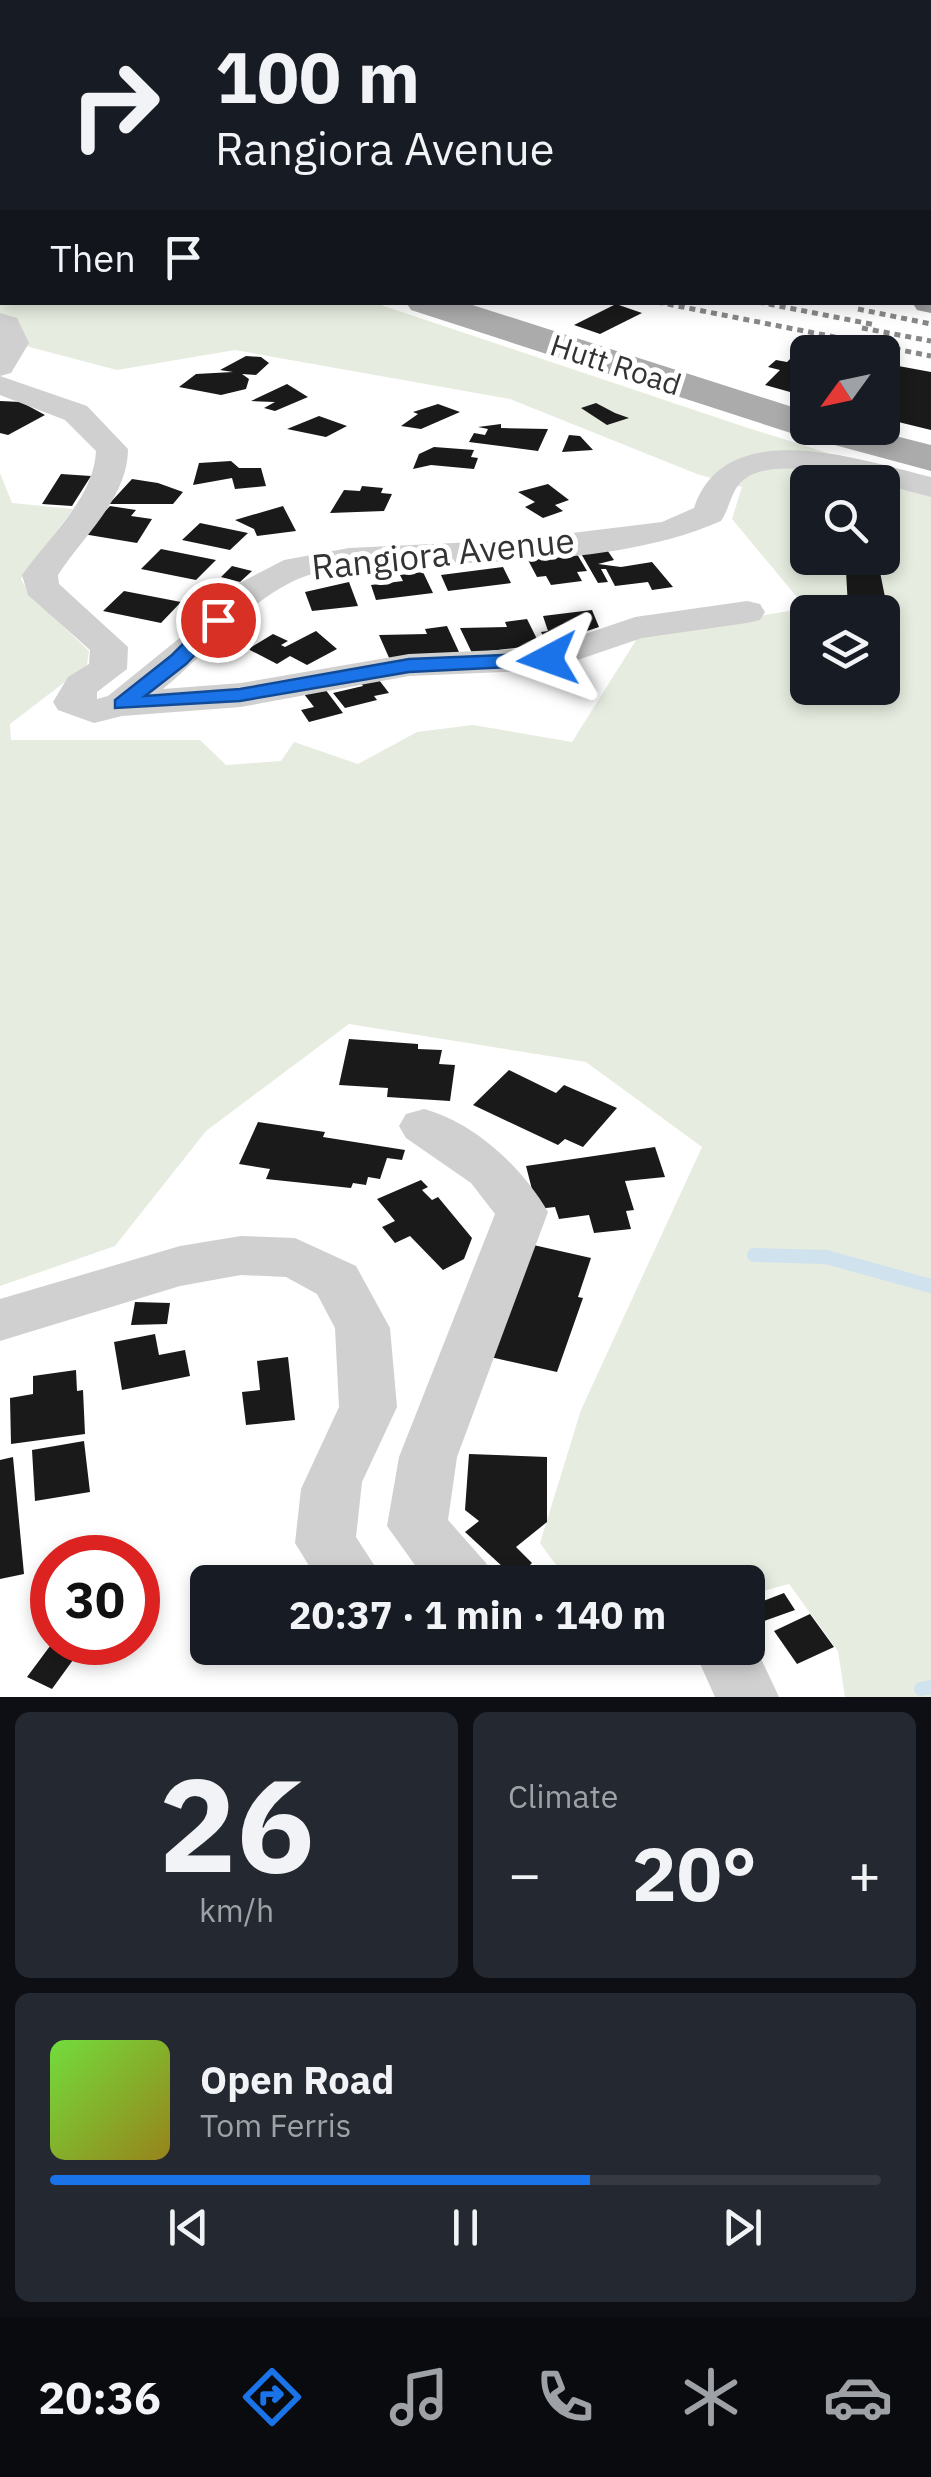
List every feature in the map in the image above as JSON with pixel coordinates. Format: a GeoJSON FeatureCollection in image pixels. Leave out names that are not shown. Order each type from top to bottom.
{"type":"FeatureCollection","features":[{"type":"Feature","properties":{"kind":"main road","name":"Hutt Road"},"geometry":{"type":"LineString","coordinates":[[433,305],[790,419]]}},
{"type":"Feature","properties":{"kind":"main road"},"geometry":{"type":"LineString","coordinates":[[882,445],[931,458]]}},
{"type":"Feature","properties":{"kind":"street"},"geometry":{"type":"LineString","coordinates":[[0,322],[7,324],[14,342],[0,368]]}},
{"type":"Feature","properties":{"kind":"street"},"geometry":{"type":"LineString","coordinates":[[0,384],[76,413],[112,449],[111,470],[99,494],[40,575],[41,587],[109,647],[108,669],[82,685],[72,702],[94,711],[122,704],[240,695],[409,666],[548,659],[634,628],[747,612]]}},
{"type":"Feature","properties":{"kind":"street","name":"Rangiora Avenue"},"geometry":{"type":"LineString","coordinates":[[122,704],[200,640],[236,599],[296,567],[348,558],[516,550],[669,531],[709,514],[710,499],[726,473],[756,462],[810,462],[931,486]]}},
{"type":"Feature","properties":{"kind":"street"},"geometry":{"type":"LineString","coordinates":[[424,1126],[490,1170],[522,1212],[434,1440],[420,1508],[417,1526],[450,1565]]}},
{"type":"Feature","properties":{"kind":"street"},"geometry":{"type":"LineString","coordinates":[[0,1320],[171,1268],[245,1252],[302,1258],[341,1282],[366,1332],[368,1412],[331,1486],[325,1543],[341,1565]]}},
{"type":"Feature","properties":{"kind":"street"},"geometry":{"type":"LineString","coordinates":[[732,1665],[747,1697]]}},
{"type":"Feature","properties":{"kind":"shaded area"},"geometry":{"type":"Polygon","coordinates":[[[0,305],[381,305],[790,441],[790,445],[802,445],[869,465],[790,465],[790,575],[900,575],[900,472],[931,480],[931,1697],[845,1697],[838,1651],[789,1584],[765,1590],[765,1565],[556,1565],[540,1543],[581,1410],[702,1147],[586,1062],[349,1024],[206,1131],[115,1246],[0,1286],[0,473],[12,503],[73,509],[21,579],[30,595],[89,651],[87,665],[10,724],[11,740],[200,740],[226,765],[281,761],[294,742],[358,764],[417,732],[473,725],[572,742],[638,637],[790,611],[790,705],[900,705],[900,595],[795,595],[732,519],[742,487],[697,474],[510,399],[235,350],[117,370],[18,344],[0,322],[0,305]]]}},
{"type":"Feature","properties":{"kind":"building"},"geometry":{"type":"Polygon","coordinates":[[[614,305],[642,313],[600,334],[574,325],[614,305]]]}},
{"type":"Feature","properties":{"kind":"building"},"geometry":{"type":"Polygon","coordinates":[[[246,356],[261,357],[269,363],[256,375],[242,374],[249,379],[246,389],[221,395],[179,387],[196,374],[233,372],[220,370],[246,356]]]}},
{"type":"Feature","properties":{"kind":"building"},"geometry":{"type":"Polygon","coordinates":[[[790,359],[790,392],[765,385],[780,370],[768,367],[776,360],[790,359]]]}},
{"type":"Feature","properties":{"kind":"building"},"geometry":{"type":"Polygon","coordinates":[[[900,366],[931,372],[931,430],[900,422],[900,366]]]}},
{"type":"Feature","properties":{"kind":"building"},"geometry":{"type":"Polygon","coordinates":[[[287,384],[308,397],[275,411],[264,408],[275,402],[251,401],[287,384]]]}},
{"type":"Feature","properties":{"kind":"building"},"geometry":{"type":"Polygon","coordinates":[[[0,401],[21,402],[45,415],[8,435],[0,433],[0,401]]]}},
{"type":"Feature","properties":{"kind":"building"},"geometry":{"type":"Polygon","coordinates":[[[596,403],[629,418],[607,425],[581,408],[596,403]]]}},
{"type":"Feature","properties":{"kind":"building"},"geometry":{"type":"Polygon","coordinates":[[[438,404],[460,412],[421,429],[401,426],[418,414],[413,412],[438,404]]]}},
{"type":"Feature","properties":{"kind":"building"},"geometry":{"type":"Polygon","coordinates":[[[319,416],[347,426],[326,437],[287,429],[319,416]]]}},
{"type":"Feature","properties":{"kind":"building"},"geometry":{"type":"Polygon","coordinates":[[[501,424],[501,428],[548,429],[538,451],[469,442],[474,433],[485,435],[488,429],[478,427],[501,424]]]}},
{"type":"Feature","properties":{"kind":"building"},"geometry":{"type":"Polygon","coordinates":[[[569,435],[580,436],[593,450],[562,452],[569,435]]]}},
{"type":"Feature","properties":{"kind":"building"},"geometry":{"type":"Polygon","coordinates":[[[434,447],[474,450],[471,457],[478,458],[474,469],[431,465],[413,469],[419,454],[434,447]]]}},
{"type":"Feature","properties":{"kind":"building"},"geometry":{"type":"Polygon","coordinates":[[[231,461],[239,468],[261,468],[266,486],[235,489],[232,478],[193,485],[199,463],[231,461]]]}},
{"type":"Feature","properties":{"kind":"building"},"geometry":{"type":"Polygon","coordinates":[[[61,474],[91,476],[72,506],[42,504],[61,474]]]}},
{"type":"Feature","properties":{"kind":"building"},"geometry":{"type":"Polygon","coordinates":[[[132,479],[183,492],[173,504],[109,504],[132,479]]]}},
{"type":"Feature","properties":{"kind":"building"},"geometry":{"type":"Polygon","coordinates":[[[548,484],[569,500],[555,505],[563,511],[543,518],[525,507],[535,502],[518,492],[548,484]]]}},
{"type":"Feature","properties":{"kind":"building"},"geometry":{"type":"Polygon","coordinates":[[[362,486],[383,488],[381,493],[392,494],[384,511],[330,513],[344,490],[360,491],[362,486]]]}},
{"type":"Feature","properties":{"kind":"building"},"geometry":{"type":"Polygon","coordinates":[[[110,506],[136,510],[131,516],[152,519],[137,543],[83,534],[110,506]]]}},
{"type":"Feature","properties":{"kind":"building"},"geometry":{"type":"Polygon","coordinates":[[[283,506],[296,531],[257,536],[254,529],[235,520],[283,506]]]}},
{"type":"Feature","properties":{"kind":"building"},"geometry":{"type":"Polygon","coordinates":[[[200,523],[248,533],[230,550],[182,540],[200,523]]]}},
{"type":"Feature","properties":{"kind":"building"},"geometry":{"type":"Polygon","coordinates":[[[605,547],[614,560],[598,564],[621,567],[652,562],[673,587],[652,590],[648,582],[615,586],[606,569],[601,569],[608,582],[598,583],[579,550],[605,547]]]}},
{"type":"Feature","properties":{"kind":"building"},"geometry":{"type":"Polygon","coordinates":[[[161,549],[216,560],[196,580],[141,569],[161,549]]]}},
{"type":"Feature","properties":{"kind":"building"},"geometry":{"type":"Polygon","coordinates":[[[577,554],[587,571],[577,572],[582,581],[551,585],[546,576],[537,577],[528,560],[577,554]]]}},
{"type":"Feature","properties":{"kind":"building"},"geometry":{"type":"Polygon","coordinates":[[[232,566],[252,571],[240,582],[221,577],[232,566]]]}},
{"type":"Feature","properties":{"kind":"building"},"geometry":{"type":"Polygon","coordinates":[[[503,567],[511,583],[448,591],[441,575],[503,567]]]}},
{"type":"Feature","properties":{"kind":"building"},"geometry":{"type":"Polygon","coordinates":[[[423,572],[433,593],[376,600],[371,585],[403,581],[400,575],[423,572]]]}},
{"type":"Feature","properties":{"kind":"building"},"geometry":{"type":"Polygon","coordinates":[[[846,575],[881,575],[885,595],[847,595],[846,575]]]}},
{"type":"Feature","properties":{"kind":"building"},"geometry":{"type":"Polygon","coordinates":[[[349,582],[358,606],[312,611],[305,592],[349,582]]]}},
{"type":"Feature","properties":{"kind":"building"},"geometry":{"type":"Polygon","coordinates":[[[124,591],[181,602],[161,623],[103,611],[124,591]]]}},
{"type":"Feature","properties":{"kind":"building"},"geometry":{"type":"Polygon","coordinates":[[[592,610],[599,627],[572,636],[576,644],[549,647],[541,632],[548,631],[543,616],[592,610]]]}},
{"type":"Feature","properties":{"kind":"building"},"geometry":{"type":"Polygon","coordinates":[[[527,619],[540,645],[472,653],[460,628],[507,627],[505,622],[527,619]]]}},
{"type":"Feature","properties":{"kind":"building"},"geometry":{"type":"Polygon","coordinates":[[[447,626],[459,652],[390,660],[379,635],[427,634],[425,629],[447,626]]]}},
{"type":"Feature","properties":{"kind":"building"},"geometry":{"type":"Polygon","coordinates":[[[316,631],[337,649],[307,665],[290,656],[277,664],[248,649],[273,634],[288,641],[281,645],[285,647],[316,631]]]}},
{"type":"Feature","properties":{"kind":"building"},"geometry":{"type":"Polygon","coordinates":[[[376,676],[389,693],[374,696],[377,700],[345,708],[333,693],[363,686],[359,680],[376,676]]]}},
{"type":"Feature","properties":{"kind":"building"},"geometry":{"type":"Polygon","coordinates":[[[325,689],[343,713],[309,722],[301,710],[314,707],[304,694],[325,689]]]}},
{"type":"Feature","properties":{"kind":"building"},"geometry":{"type":"Polygon","coordinates":[[[349,1039],[418,1044],[418,1049],[442,1050],[439,1064],[455,1065],[450,1101],[387,1097],[388,1088],[339,1085],[349,1039]]]}},
{"type":"Feature","properties":{"kind":"building"},"geometry":{"type":"Polygon","coordinates":[[[509,1070],[556,1093],[564,1085],[617,1108],[583,1147],[565,1139],[558,1145],[473,1105],[509,1070]]]}},
{"type":"Feature","properties":{"kind":"building"},"geometry":{"type":"Polygon","coordinates":[[[258,1122],[405,1150],[402,1160],[387,1158],[380,1179],[368,1177],[366,1185],[353,1183],[351,1188],[266,1179],[270,1169],[239,1164],[258,1122]]]}},
{"type":"Feature","properties":{"kind":"building"},"geometry":{"type":"Polygon","coordinates":[[[655,1147],[665,1177],[625,1181],[634,1210],[626,1211],[631,1229],[594,1233],[589,1215],[559,1219],[555,1207],[537,1209],[526,1166],[655,1147]]]}},
{"type":"Feature","properties":{"kind":"building"},"geometry":{"type":"Polygon","coordinates":[[[421,1180],[428,1187],[422,1190],[432,1200],[438,1197],[472,1238],[464,1259],[443,1270],[410,1236],[395,1243],[382,1227],[395,1221],[377,1199],[421,1180]]]}},
{"type":"Feature","properties":{"kind":"building"},"geometry":{"type":"Polygon","coordinates":[[[529,1244],[591,1258],[578,1297],[583,1298],[557,1372],[486,1356],[529,1244]]]}},
{"type":"Feature","properties":{"kind":"building"},"geometry":{"type":"Polygon","coordinates":[[[135,1302],[170,1303],[167,1324],[131,1325],[135,1302]]]}},
{"type":"Feature","properties":{"kind":"building"},"geometry":{"type":"Polygon","coordinates":[[[155,1334],[159,1355],[185,1350],[190,1376],[122,1390],[114,1342],[155,1334]]]}},
{"type":"Feature","properties":{"kind":"building"},"geometry":{"type":"Polygon","coordinates":[[[288,1357],[295,1420],[246,1425],[242,1392],[260,1390],[257,1361],[288,1357]]]}},
{"type":"Feature","properties":{"kind":"building"},"geometry":{"type":"Polygon","coordinates":[[[76,1370],[77,1391],[83,1390],[85,1434],[11,1444],[10,1398],[33,1394],[33,1376],[76,1370]]]}},
{"type":"Feature","properties":{"kind":"building"},"geometry":{"type":"Polygon","coordinates":[[[84,1441],[90,1492],[35,1501],[32,1450],[84,1441]]]}},
{"type":"Feature","properties":{"kind":"building"},"geometry":{"type":"Polygon","coordinates":[[[469,1454],[547,1457],[547,1522],[516,1547],[530,1565],[501,1565],[465,1532],[479,1521],[465,1510],[469,1454]]]}},
{"type":"Feature","properties":{"kind":"building"},"geometry":{"type":"Polygon","coordinates":[[[13,1457],[24,1574],[0,1579],[0,1460],[13,1457]]]}},
{"type":"Feature","properties":{"kind":"building"},"geometry":{"type":"Polygon","coordinates":[[[784,1593],[795,1610],[765,1621],[765,1600],[784,1593]]]}},
{"type":"Feature","properties":{"kind":"building"},"geometry":{"type":"Polygon","coordinates":[[[810,1614],[834,1647],[797,1664],[774,1631],[810,1614]]]}},
{"type":"Feature","properties":{"kind":"building"},"geometry":{"type":"Polygon","coordinates":[[[36,1665],[69,1665],[52,1689],[27,1677],[36,1665]]]}},
{"type":"Feature","properties":{"kind":"waterway"},"geometry":{"type":"LineString","coordinates":[[754,1255],[826,1257],[931,1286]]}},
{"type":"Feature","properties":{"kind":"waterway"},"geometry":{"type":"LineString","coordinates":[[921,1689],[931,1687]]}},
{"type":"Feature","properties":{"kind":"railway"},"geometry":{"type":"LineString","coordinates":[[672,305],[931,356]]}},
{"type":"Feature","properties":{"kind":"railway"},"geometry":{"type":"LineString","coordinates":[[773,305],[876,325]]}},
{"type":"Feature","properties":{"kind":"railway"},"geometry":{"type":"LineString","coordinates":[[858,309],[931,324]]}},
{"type":"Feature","properties":{"kind":"railway"},"geometry":{"type":"LineString","coordinates":[[862,328],[931,341]]}},
{"type":"Feature","properties":{"kind":"route"},"geometry":{"type":"LineString","coordinates":[[218,620],[179,660],[122,704],[240,695],[421,664],[548,659]]}}]}
